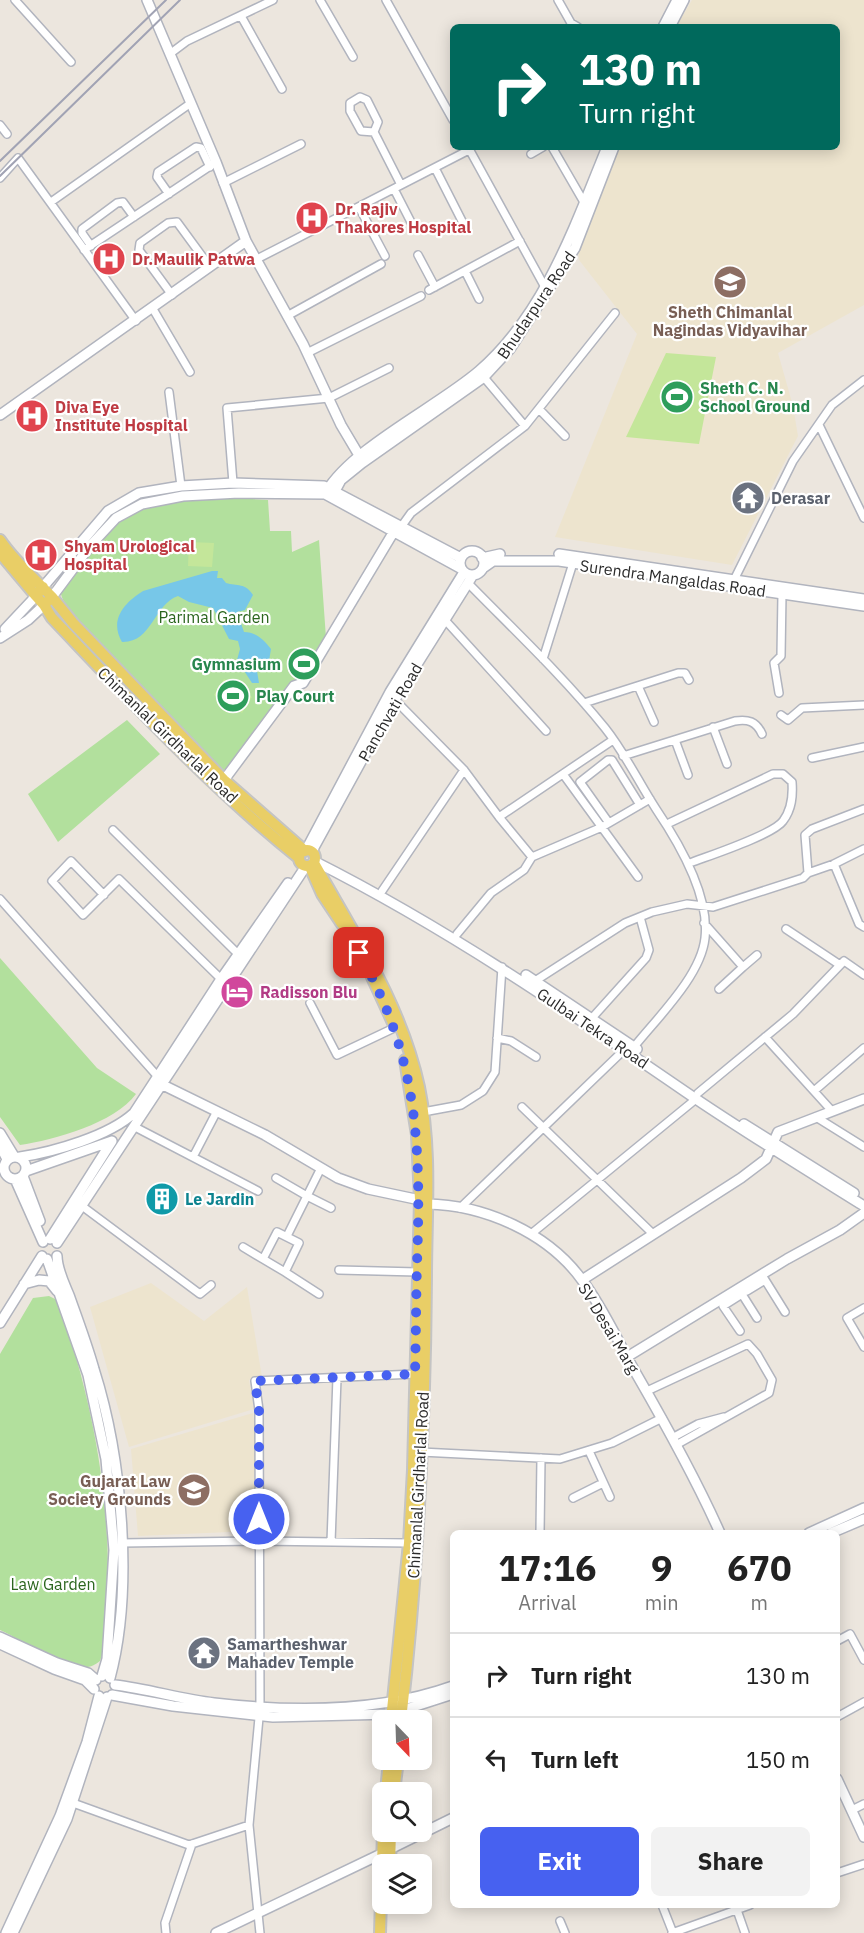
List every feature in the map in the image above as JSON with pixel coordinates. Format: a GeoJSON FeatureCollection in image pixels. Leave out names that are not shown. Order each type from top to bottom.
{"type":"FeatureCollection","features":[{"type":"Feature","properties":{"kind":"main road"},"geometry":{"type":"LineString","coordinates":[[147,0],[171,53],[213,165],[223,183],[246,242],[307,353],[361,459]]}},
{"type":"Feature","properties":{"kind":"main road"},"geometry":{"type":"LineString","coordinates":[[665,24],[677,0]]}},
{"type":"Feature","properties":{"kind":"main road"},"geometry":{"type":"LineString","coordinates":[[672,24],[684,0]]}},
{"type":"Feature","properties":{"kind":"main road","name":"Bhudarpura Road"},"geometry":{"type":"LineString","coordinates":[[586,205],[606,150]]}},
{"type":"Feature","properties":{"kind":"main road","name":"Bhudarpura Road"},"geometry":{"type":"LineString","coordinates":[[330,493],[339,474],[481,374],[546,290],[613,150]]}},
{"type":"Feature","properties":{"kind":"main road"},"geometry":{"type":"LineString","coordinates":[[0,415],[246,242]]}},
{"type":"Feature","properties":{"kind":"main road"},"geometry":{"type":"LineString","coordinates":[[0,633],[12,624],[108,511],[139,493],[181,486],[233,483],[315,484],[465,571]]}},
{"type":"Feature","properties":{"kind":"main road"},"geometry":{"type":"LineString","coordinates":[[0,638],[28,620],[44,605],[90,546],[116,518],[132,507],[183,496],[239,493],[330,493]]}},
{"type":"Feature","properties":{"kind":"main road"},"geometry":{"type":"LineString","coordinates":[[224,780],[294,686],[303,683],[307,678],[397,530]]}},
{"type":"Feature","properties":{"kind":"main road"},"geometry":{"type":"LineString","coordinates":[[0,540],[39,592]]}},
{"type":"Feature","properties":{"kind":"main road"},"geometry":{"type":"LineString","coordinates":[[471,551],[482,563],[465,571],[471,551]]}},
{"type":"Feature","properties":{"kind":"main road"},"geometry":{"type":"LineString","coordinates":[[0,553],[39,592]]}},
{"type":"Feature","properties":{"kind":"main road","name":"Surendra Mangaldas Road"},"geometry":{"type":"LineString","coordinates":[[482,563],[520,553],[560,554],[864,599]]}},
{"type":"Feature","properties":{"kind":"main road","name":"Surendra Mangaldas Road"},"geometry":{"type":"LineString","coordinates":[[482,563],[520,559],[573,563],[864,606]]}},
{"type":"Feature","properties":{"kind":"main road","name":"Panchvati Road"},"geometry":{"type":"LineString","coordinates":[[308,858],[395,700],[445,620],[465,571]]}},
{"type":"Feature","properties":{"kind":"main road","name":"Panchvati Road"},"geometry":{"type":"LineString","coordinates":[[308,858],[390,692],[465,571]]}},
{"type":"Feature","properties":{"kind":"main road","name":"Chimanlal Girdharlal Road"},"geometry":{"type":"LineString","coordinates":[[39,592],[52,597],[73,623],[224,780],[308,858],[376,968],[392,1002],[413,1065],[426,1136],[421,1452],[400,1703]]}},
{"type":"Feature","properties":{"kind":"main road","name":"Chimanlal Girdharlal Road"},"geometry":{"type":"LineString","coordinates":[[39,592],[52,618],[165,737],[202,773],[308,858],[322,894],[369,972],[394,1028],[406,1065],[414,1109],[424,1202],[417,1272],[415,1374],[400,1710]]}},
{"type":"Feature","properties":{"kind":"main road"},"geometry":{"type":"LineString","coordinates":[[6,1930],[73,1803],[119,1620],[122,1543],[113,1458],[100,1390],[49,1257],[40,1247],[49,1241],[82,1206],[127,1135],[135,1127],[221,979],[308,858]]}},
{"type":"Feature","properties":{"kind":"main road"},"geometry":{"type":"LineString","coordinates":[[11,1169],[36,1155],[117,1126],[134,1113],[161,1081],[308,858]]}},
{"type":"Feature","properties":{"kind":"main road","name":"Gulbai Tekra Road"},"geometry":{"type":"LineString","coordinates":[[308,858],[351,875],[382,891],[535,981],[592,1018],[697,1096],[864,1206]]}},
{"type":"Feature","properties":{"kind":"main road","name":"Gulbai Tekra Road"},"geometry":{"type":"LineString","coordinates":[[308,858],[393,902],[502,967],[630,1048]]}},
{"type":"Feature","properties":{"kind":"main road","name":"SV Desai Marg"},"geometry":{"type":"LineString","coordinates":[[161,1081],[338,1178],[368,1189],[494,1217],[531,1234],[582,1280],[662,1418],[718,1530]]}},
{"type":"Feature","properties":{"kind":"main road"},"geometry":{"type":"LineString","coordinates":[[582,1280],[741,1178],[766,1159],[778,1132],[862,1102]]}},
{"type":"Feature","properties":{"kind":"main road"},"geometry":{"type":"LineString","coordinates":[[0,1133],[11,1169]]}},
{"type":"Feature","properties":{"kind":"main road"},"geometry":{"type":"LineString","coordinates":[[11,1169],[127,1135]]}},
{"type":"Feature","properties":{"kind":"main road"},"geometry":{"type":"LineString","coordinates":[[49,1241],[112,1141]]}},
{"type":"Feature","properties":{"kind":"main road","name":"Gulbai Tekra Road"},"geometry":{"type":"LineString","coordinates":[[771,1144],[864,1199]]}},
{"type":"Feature","properties":{"kind":"main road"},"geometry":{"type":"LineString","coordinates":[[0,1146],[49,1241],[59,1251],[49,1257],[24,1284],[0,1323]]}},
{"type":"Feature","properties":{"kind":"main road"},"geometry":{"type":"LineString","coordinates":[[627,1357],[743,1291],[864,1213]]}},
{"type":"Feature","properties":{"kind":"main road"},"geometry":{"type":"LineString","coordinates":[[6,1930],[60,1816],[104,1687],[114,1550],[106,1459],[88,1375],[49,1257]]}},
{"type":"Feature","properties":{"kind":"main road"},"geometry":{"type":"LineString","coordinates":[[24,1284],[39,1280],[49,1281],[62,1298]]}},
{"type":"Feature","properties":{"kind":"main road"},"geometry":{"type":"LineString","coordinates":[[816,1530],[864,1509]]}},
{"type":"Feature","properties":{"kind":"main road"},"geometry":{"type":"LineString","coordinates":[[839,1530],[864,1520]]}},
{"type":"Feature","properties":{"kind":"main road"},"geometry":{"type":"LineString","coordinates":[[0,1637],[57,1663],[88,1673],[104,1687]]}},
{"type":"Feature","properties":{"kind":"main road"},"geometry":{"type":"LineString","coordinates":[[0,1644],[54,1669],[104,1687],[259,1711],[372,1716]]}},
{"type":"Feature","properties":{"kind":"main road"},"geometry":{"type":"LineString","coordinates":[[396,1710],[400,1703],[450,1687]]}},
{"type":"Feature","properties":{"kind":"main road"},"geometry":{"type":"LineString","coordinates":[[259,1711],[400,1703],[450,1695]]}},
{"type":"Feature","properties":{"kind":"main road"},"geometry":{"type":"LineString","coordinates":[[840,1785],[864,1837]]}},
{"type":"Feature","properties":{"kind":"main road"},"geometry":{"type":"LineString","coordinates":[[216,1933],[450,1819]]}},
{"type":"Feature","properties":{"kind":"main road"},"geometry":{"type":"LineString","coordinates":[[385,1842],[387,1854]]}},
{"type":"Feature","properties":{"kind":"main road"},"geometry":{"type":"LineString","coordinates":[[380,1933],[388,1842]]}},
{"type":"Feature","properties":{"kind":"main road"},"geometry":{"type":"LineString","coordinates":[[388,1914],[388,1933]]}},
{"type":"Feature","properties":{"kind":"street"},"geometry":{"type":"LineString","coordinates":[[15,0],[71,62]]}},
{"type":"Feature","properties":{"kind":"street"},"geometry":{"type":"LineString","coordinates":[[171,53],[187,42],[273,0]]}},
{"type":"Feature","properties":{"kind":"street"},"geometry":{"type":"LineString","coordinates":[[320,0],[353,57]]}},
{"type":"Feature","properties":{"kind":"street"},"geometry":{"type":"LineString","coordinates":[[386,0],[450,115]]}},
{"type":"Feature","properties":{"kind":"street"},"geometry":{"type":"LineString","coordinates":[[558,0],[574,24]]}},
{"type":"Feature","properties":{"kind":"street"},"geometry":{"type":"LineString","coordinates":[[241,16],[282,89]]}},
{"type":"Feature","properties":{"kind":"street"},"geometry":{"type":"LineString","coordinates":[[374,132],[361,131],[350,111],[350,103],[360,97],[367,100],[378,122],[374,132],[401,185]]}},
{"type":"Feature","properties":{"kind":"street"},"geometry":{"type":"LineString","coordinates":[[51,202],[191,103]]}},
{"type":"Feature","properties":{"kind":"street"},"geometry":{"type":"LineString","coordinates":[[0,125],[7,134]]}},
{"type":"Feature","properties":{"kind":"street"},"geometry":{"type":"LineString","coordinates":[[223,183],[301,144]]}},
{"type":"Feature","properties":{"kind":"street"},"geometry":{"type":"LineString","coordinates":[[84,250],[91,246],[213,165],[201,148],[196,147],[158,172],[157,177],[169,194]]}},
{"type":"Feature","properties":{"kind":"street"},"geometry":{"type":"LineString","coordinates":[[255,260],[466,150]]}},
{"type":"Feature","properties":{"kind":"street"},"geometry":{"type":"LineString","coordinates":[[470,150],[546,290]]}},
{"type":"Feature","properties":{"kind":"street"},"geometry":{"type":"LineString","coordinates":[[531,154],[538,150]]}},
{"type":"Feature","properties":{"kind":"street"},"geometry":{"type":"LineString","coordinates":[[554,150],[586,205]]}},
{"type":"Feature","properties":{"kind":"street"},"geometry":{"type":"LineString","coordinates":[[0,177],[18,158],[136,321]]}},
{"type":"Feature","properties":{"kind":"street"},"geometry":{"type":"LineString","coordinates":[[435,168],[464,225]]}},
{"type":"Feature","properties":{"kind":"street"},"geometry":{"type":"LineString","coordinates":[[394,189],[414,228]]}},
{"type":"Feature","properties":{"kind":"street"},"geometry":{"type":"LineString","coordinates":[[91,246],[82,233],[82,229],[117,203],[123,201],[134,217]]}},
{"type":"Feature","properties":{"kind":"street"},"geometry":{"type":"LineString","coordinates":[[359,207],[385,256]]}},
{"type":"Feature","properties":{"kind":"street"},"geometry":{"type":"LineString","coordinates":[[172,295],[139,250],[140,243],[168,223],[177,222],[210,267]]}},
{"type":"Feature","properties":{"kind":"street"},"geometry":{"type":"LineString","coordinates":[[418,255],[432,289],[520,241]]}},
{"type":"Feature","properties":{"kind":"street"},"geometry":{"type":"LineString","coordinates":[[287,316],[381,264]]}},
{"type":"Feature","properties":{"kind":"street"},"geometry":{"type":"LineString","coordinates":[[465,271],[479,299]]}},
{"type":"Feature","properties":{"kind":"street"},"geometry":{"type":"LineString","coordinates":[[307,353],[421,296]]}},
{"type":"Feature","properties":{"kind":"street"},"geometry":{"type":"LineString","coordinates":[[153,309],[190,372]]}},
{"type":"Feature","properties":{"kind":"street"},"geometry":{"type":"LineString","coordinates":[[397,530],[411,513],[525,426],[615,312]]}},
{"type":"Feature","properties":{"kind":"street"},"geometry":{"type":"LineString","coordinates":[[233,483],[227,408],[329,398],[389,368]]}},
{"type":"Feature","properties":{"kind":"street"},"geometry":{"type":"LineString","coordinates":[[481,374],[525,426]]}},
{"type":"Feature","properties":{"kind":"street"},"geometry":{"type":"LineString","coordinates":[[734,580],[793,461],[832,405],[864,380]]}},
{"type":"Feature","properties":{"kind":"street"},"geometry":{"type":"LineString","coordinates":[[170,392],[181,486]]}},
{"type":"Feature","properties":{"kind":"street"},"geometry":{"type":"LineString","coordinates":[[539,409],[565,436]]}},
{"type":"Feature","properties":{"kind":"street"},"geometry":{"type":"LineString","coordinates":[[819,425],[864,518]]}},
{"type":"Feature","properties":{"kind":"street"},"geometry":{"type":"LineString","coordinates":[[543,659],[573,563]]}},
{"type":"Feature","properties":{"kind":"street"},"geometry":{"type":"LineString","coordinates":[[460,1208],[630,1048],[684,985],[700,955],[705,937],[702,906],[690,863],[613,740],[584,703],[465,571]]}},
{"type":"Feature","properties":{"kind":"street"},"geometry":{"type":"LineString","coordinates":[[779,693],[774,667],[781,656],[782,594]]}},
{"type":"Feature","properties":{"kind":"street"},"geometry":{"type":"LineString","coordinates":[[445,620],[546,730]]}},
{"type":"Feature","properties":{"kind":"street"},"geometry":{"type":"LineString","coordinates":[[584,703],[678,673],[685,674],[689,680]]}},
{"type":"Feature","properties":{"kind":"street"},"geometry":{"type":"LineString","coordinates":[[638,686],[654,722]]}},
{"type":"Feature","properties":{"kind":"street"},"geometry":{"type":"LineString","coordinates":[[395,700],[464,770],[532,857]]}},
{"type":"Feature","properties":{"kind":"street"},"geometry":{"type":"LineString","coordinates":[[781,715],[788,720],[802,708],[864,705]]}},
{"type":"Feature","properties":{"kind":"street"},"geometry":{"type":"LineString","coordinates":[[623,756],[713,727],[746,719],[759,726],[762,734]]}},
{"type":"Feature","properties":{"kind":"street"},"geometry":{"type":"LineString","coordinates":[[713,727],[727,764]]}},
{"type":"Feature","properties":{"kind":"street"},"geometry":{"type":"LineString","coordinates":[[499,817],[613,740]]}},
{"type":"Feature","properties":{"kind":"street"},"geometry":{"type":"LineString","coordinates":[[675,740],[688,775]]}},
{"type":"Feature","properties":{"kind":"street"},"geometry":{"type":"LineString","coordinates":[[812,758],[864,747]]}},
{"type":"Feature","properties":{"kind":"street"},"geometry":{"type":"LineString","coordinates":[[638,877],[580,782],[608,760],[612,760],[640,805]]}},
{"type":"Feature","properties":{"kind":"street"},"geometry":{"type":"LineString","coordinates":[[382,891],[464,770]]}},
{"type":"Feature","properties":{"kind":"street"},"geometry":{"type":"LineString","coordinates":[[563,774],[606,825]]}},
{"type":"Feature","properties":{"kind":"street"},"geometry":{"type":"LineString","coordinates":[[667,824],[773,774],[783,774],[792,782],[793,796],[782,823],[767,832],[690,863]]}},
{"type":"Feature","properties":{"kind":"street"},"geometry":{"type":"LineString","coordinates":[[457,934],[491,893],[524,870],[532,857],[606,825],[650,799]]}},
{"type":"Feature","properties":{"kind":"street"},"geometry":{"type":"LineString","coordinates":[[808,873],[805,835],[812,829],[864,809]]}},
{"type":"Feature","properties":{"kind":"street"},"geometry":{"type":"LineString","coordinates":[[113,830],[238,954]]}},
{"type":"Feature","properties":{"kind":"street"},"geometry":{"type":"LineString","coordinates":[[535,981],[624,923],[687,904],[713,907],[803,878],[808,873],[834,864],[864,849]]}},
{"type":"Feature","properties":{"kind":"street"},"geometry":{"type":"LineString","coordinates":[[104,895],[71,861],[52,881],[84,915],[104,895],[119,879],[221,979]]}},
{"type":"Feature","properties":{"kind":"street"},"geometry":{"type":"LineString","coordinates":[[834,864],[859,924],[864,927]]}},
{"type":"Feature","properties":{"kind":"street"},"geometry":{"type":"LineString","coordinates":[[0,899],[161,1081]]}},
{"type":"Feature","properties":{"kind":"street"},"geometry":{"type":"LineString","coordinates":[[592,1018],[646,958],[649,950],[640,917]]}},
{"type":"Feature","properties":{"kind":"street"},"geometry":{"type":"LineString","coordinates":[[704,923],[743,967]]}},
{"type":"Feature","properties":{"kind":"street"},"geometry":{"type":"LineString","coordinates":[[786,929],[840,965]]}},
{"type":"Feature","properties":{"kind":"street"},"geometry":{"type":"LineString","coordinates":[[719,989],[757,955]]}},
{"type":"Feature","properties":{"kind":"street"},"geometry":{"type":"LineString","coordinates":[[531,1234],[792,1014],[843,961],[864,975]]}},
{"type":"Feature","properties":{"kind":"street"},"geometry":{"type":"LineString","coordinates":[[423,1112],[461,1105],[483,1090],[495,1072],[502,967]]}},
{"type":"Feature","properties":{"kind":"street"},"geometry":{"type":"LineString","coordinates":[[310,1003],[337,1055],[394,1028]]}},
{"type":"Feature","properties":{"kind":"street"},"geometry":{"type":"LineString","coordinates":[[765,1037],[832,1111]]}},
{"type":"Feature","properties":{"kind":"street"},"geometry":{"type":"LineString","coordinates":[[497,1038],[511,1041],[536,1057]]}},
{"type":"Feature","properties":{"kind":"street"},"geometry":{"type":"LineString","coordinates":[[814,1091],[864,1048]]}},
{"type":"Feature","properties":{"kind":"street"},"geometry":{"type":"LineString","coordinates":[[522,1107],[599,1178],[652,1233]]}},
{"type":"Feature","properties":{"kind":"street"},"geometry":{"type":"LineString","coordinates":[[193,1157],[217,1111]]}},
{"type":"Feature","properties":{"kind":"street"},"geometry":{"type":"LineString","coordinates":[[816,1118],[864,1147]]}},
{"type":"Feature","properties":{"kind":"street"},"geometry":{"type":"LineString","coordinates":[[135,1127],[258,1191]]}},
{"type":"Feature","properties":{"kind":"street"},"geometry":{"type":"LineString","coordinates":[[287,1236],[321,1168]]}},
{"type":"Feature","properties":{"kind":"street"},"geometry":{"type":"LineString","coordinates":[[276,1178],[331,1208]]}},
{"type":"Feature","properties":{"kind":"street"},"geometry":{"type":"LineString","coordinates":[[82,1206],[200,1294],[211,1286]]}},
{"type":"Feature","properties":{"kind":"street"},"geometry":{"type":"LineString","coordinates":[[263,1259],[277,1232],[287,1236],[299,1244],[285,1272]]}},
{"type":"Feature","properties":{"kind":"street"},"geometry":{"type":"LineString","coordinates":[[243,1247],[319,1294]]}},
{"type":"Feature","properties":{"kind":"street"},"geometry":{"type":"LineString","coordinates":[[339,1270],[417,1272]]}},
{"type":"Feature","properties":{"kind":"street"},"geometry":{"type":"LineString","coordinates":[[763,1277],[785,1312]]}},
{"type":"Feature","properties":{"kind":"street"},"geometry":{"type":"LineString","coordinates":[[743,1291],[757,1318]]}},
{"type":"Feature","properties":{"kind":"street"},"geometry":{"type":"LineString","coordinates":[[722,1303],[740,1331]]}},
{"type":"Feature","properties":{"kind":"street"},"geometry":{"type":"LineString","coordinates":[[864,1308],[847,1318],[864,1347]]}},
{"type":"Feature","properties":{"kind":"street"},"geometry":{"type":"LineString","coordinates":[[646,1391],[748,1344],[757,1354],[772,1380],[769,1393],[729,1416],[698,1424],[674,1441]]}},
{"type":"Feature","properties":{"kind":"street"},"geometry":{"type":"LineString","coordinates":[[260,1933],[260,1912],[249,1825],[259,1711],[259,1410],[255,1381],[415,1374]]}},
{"type":"Feature","properties":{"kind":"street"},"geometry":{"type":"LineString","coordinates":[[332,1542],[337,1378]]}},
{"type":"Feature","properties":{"kind":"street"},"geometry":{"type":"LineString","coordinates":[[421,1452],[560,1459],[589,1452],[662,1418]]}},
{"type":"Feature","properties":{"kind":"street"},"geometry":{"type":"LineString","coordinates":[[589,1452],[610,1497]]}},
{"type":"Feature","properties":{"kind":"street"},"geometry":{"type":"LineString","coordinates":[[540,1530],[541,1458]]}},
{"type":"Feature","properties":{"kind":"street"},"geometry":{"type":"LineString","coordinates":[[573,1498],[603,1483]]}},
{"type":"Feature","properties":{"kind":"street"},"geometry":{"type":"LineString","coordinates":[[122,1543],[259,1541],[408,1543]]}},
{"type":"Feature","properties":{"kind":"street"},"geometry":{"type":"LineString","coordinates":[[840,1639],[850,1634],[864,1660]]}},
{"type":"Feature","properties":{"kind":"street"},"geometry":{"type":"LineString","coordinates":[[840,1715],[864,1702]]}},
{"type":"Feature","properties":{"kind":"street"},"geometry":{"type":"LineString","coordinates":[[73,1803],[192,1844],[249,1825]]}},
{"type":"Feature","properties":{"kind":"street"},"geometry":{"type":"LineString","coordinates":[[852,1810],[864,1804]]}},
{"type":"Feature","properties":{"kind":"street"},"geometry":{"type":"LineString","coordinates":[[166,1933],[165,1923],[192,1844]]}},
{"type":"Feature","properties":{"kind":"street"},"geometry":{"type":"LineString","coordinates":[[840,1873],[864,1864]]}},
{"type":"Feature","properties":{"kind":"street"},"geometry":{"type":"LineString","coordinates":[[663,1908],[673,1933],[742,1908]]}},
{"type":"Feature","properties":{"kind":"street"},"geometry":{"type":"LineString","coordinates":[[737,1910],[745,1933]]}},
{"type":"Feature","properties":{"kind":"street"},"geometry":{"type":"LineString","coordinates":[[560,1921],[565,1933]]}},
{"type":"Feature","properties":{"kind":"shaded area","name":"Sheth Chimanlal Nagindas Vidyavihar"},"geometry":{"type":"Polygon","coordinates":[[[692,0],[864,0],[864,305],[778,353],[793,406],[798,436],[732,565],[555,537],[637,334],[579,260],[578,246],[616,150],[840,150],[840,24],[678,24],[692,0]]]}},
{"type":"Feature","properties":{"kind":"shaded area","name":"Dr.Maulik Patwa"},"geometry":{"type":"Polygon","coordinates":[[[107,243],[124,266],[111,273],[94,252],[107,243]]]}},
{"type":"Feature","properties":{"kind":"shaded area"},"geometry":{"type":"Polygon","coordinates":[[[151,1283],[204,1321],[247,1287],[262,1377],[249,1380],[254,1409],[129,1447],[90,1307],[151,1283]]]}},
{"type":"Feature","properties":{"kind":"shaded area","name":"Gujarat Law Society Grounds"},"geometry":{"type":"Polygon","coordinates":[[[253,1413],[256,1439],[252,1531],[138,1536],[131,1449],[253,1413]]]}},
{"type":"Feature","properties":{"kind":"green space","name":"Sheth C. N. School Ground"},"geometry":{"type":"Polygon","coordinates":[[[666,353],[716,357],[699,444],[626,437],[666,353]]]}},
{"type":"Feature","properties":{"kind":"green space","name":"Parimal Garden"},"geometry":{"type":"Polygon","coordinates":[[[236,498],[268,500],[270,531],[291,531],[292,552],[319,540],[326,638],[301,679],[296,678],[231,766],[222,771],[106,654],[68,607],[61,594],[108,526],[147,503],[236,498]]]}},
{"type":"Feature","properties":{"kind":"green space"},"geometry":{"type":"Polygon","coordinates":[[[189,542],[214,543],[212,567],[188,566],[189,542]]]}},
{"type":"Feature","properties":{"kind":"green space","name":"Play Court"},"geometry":{"type":"Polygon","coordinates":[[[224,679],[252,697],[242,713],[214,695],[224,679]]]}},
{"type":"Feature","properties":{"kind":"green space"},"geometry":{"type":"Polygon","coordinates":[[[127,720],[160,754],[58,842],[28,794],[127,720]]]}},
{"type":"Feature","properties":{"kind":"green space"},"geometry":{"type":"Polygon","coordinates":[[[0,958],[97,1068],[136,1094],[114,1114],[66,1134],[20,1145],[0,1117],[0,958]]]}},
{"type":"Feature","properties":{"kind":"green space","name":"Law Garden"},"geometry":{"type":"Polygon","coordinates":[[[49,1296],[57,1300],[60,1306],[80,1370],[100,1467],[104,1500],[108,1567],[102,1655],[100,1661],[87,1667],[61,1661],[0,1630],[0,1354],[33,1298],[49,1296]]]}},
{"type":"Feature","properties":{"kind":"water"},"geometry":{"type":"Polygon","coordinates":[[[218,571],[217,578],[222,578],[226,583],[244,587],[253,595],[245,610],[237,612],[244,632],[259,637],[271,649],[269,661],[257,671],[259,683],[252,683],[237,660],[240,649],[238,641],[229,639],[213,608],[189,602],[178,596],[163,607],[140,636],[132,641],[122,642],[118,634],[120,613],[143,591],[218,571]]]}},
{"type":"Feature","properties":{"kind":"railway"},"geometry":{"type":"LineString","coordinates":[[0,161],[166,0]]}},
{"type":"Feature","properties":{"kind":"railway"},"geometry":{"type":"LineString","coordinates":[[0,176],[180,0]]}},
{"type":"Feature","properties":{"kind":"place","name":"Dr. Rajiv Thakores Hospital"},"geometry":{"type":"Point","coordinates":[312,218]}},
{"type":"Feature","properties":{"kind":"place","name":"Dr.Maulik Patwa"},"geometry":{"type":"Point","coordinates":[109,259]}},
{"type":"Feature","properties":{"kind":"place","name":"Sheth Chimanlal Nagindas Vidyavihar"},"geometry":{"type":"Point","coordinates":[730,282]}},
{"type":"Feature","properties":{"kind":"place","name":"Sheth C. N. School Ground"},"geometry":{"type":"Point","coordinates":[677,397]}},
{"type":"Feature","properties":{"kind":"place","name":"Diva Eye Institute Hospital"},"geometry":{"type":"Point","coordinates":[32,416]}},
{"type":"Feature","properties":{"kind":"place","name":"Derasar"},"geometry":{"type":"Point","coordinates":[748,498]}},
{"type":"Feature","properties":{"kind":"place","name":"Shyam Urological Hospital"},"geometry":{"type":"Point","coordinates":[41,555]}},
{"type":"Feature","properties":{"kind":"place","name":"Gymnasium"},"geometry":{"type":"Point","coordinates":[304,664]}},
{"type":"Feature","properties":{"kind":"place","name":"Play Court"},"geometry":{"type":"Point","coordinates":[233,696]}},
{"type":"Feature","properties":{"kind":"place","name":"Radisson Blu"},"geometry":{"type":"Point","coordinates":[237,992]}},
{"type":"Feature","properties":{"kind":"place","name":"Le Jardin"},"geometry":{"type":"Point","coordinates":[162,1199]}},
{"type":"Feature","properties":{"kind":"place","name":"Gujarat Law Society Grounds"},"geometry":{"type":"Point","coordinates":[194,1490]}},
{"type":"Feature","properties":{"kind":"place","name":"Samartheshwar Mahadev Temple"},"geometry":{"type":"Point","coordinates":[204,1653]}},
{"type":"Feature","properties":{"kind":"route"},"geometry":{"type":"LineString","coordinates":[[259,1519],[259,1410],[255,1381],[415,1374],[420,1176],[414,1109],[406,1065],[394,1028],[359,953]]}}]}
